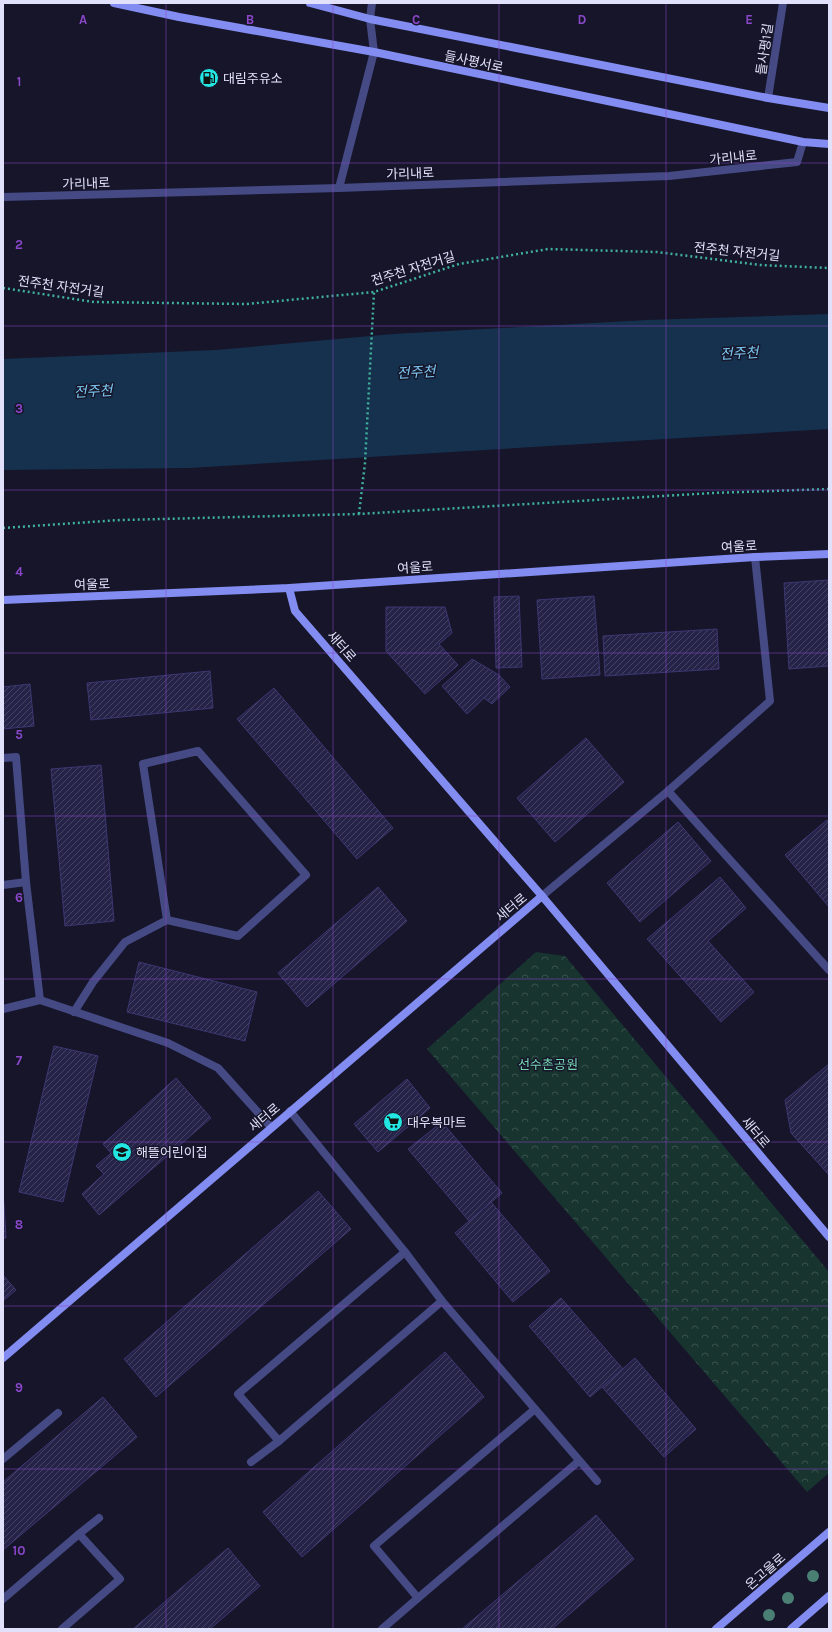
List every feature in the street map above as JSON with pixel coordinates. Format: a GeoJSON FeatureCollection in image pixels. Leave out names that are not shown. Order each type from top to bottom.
{"type":"FeatureCollection","features":[{"type":"Feature","properties":{"kind":"street","name":"들사평서로"},"geometry":{"type":"LineString","coordinates":[[114,3],[179,17],[374,52],[803,142],[829,144]]}},
{"type":"Feature","properties":{"kind":"street","name":"들사평서로"},"geometry":{"type":"LineString","coordinates":[[310,3],[370,19],[768,98],[829,108]]}},
{"type":"Feature","properties":{"kind":"street"},"geometry":{"type":"LineString","coordinates":[[339,188],[374,52],[370,19],[372,3]]}},
{"type":"Feature","properties":{"kind":"street","name":"들사평1길"},"geometry":{"type":"LineString","coordinates":[[768,98],[782,3]]}},
{"type":"Feature","properties":{"kind":"street","name":"가리내로"},"geometry":{"type":"LineString","coordinates":[[3,197],[339,188],[669,176],[797,162],[803,142]]}},
{"type":"Feature","properties":{"kind":"street","name":"여울로"},"geometry":{"type":"LineString","coordinates":[[3,600],[290,588],[755,557],[829,554]]}},
{"type":"Feature","properties":{"kind":"street","name":"새터로"},"geometry":{"type":"LineString","coordinates":[[3,1358],[542,896],[668,792],[770,701],[755,557]]}},
{"type":"Feature","properties":{"kind":"street","name":"새터로"},"geometry":{"type":"LineString","coordinates":[[290,588],[295,611],[542,896],[829,1237]]}},
{"type":"Feature","properties":{"kind":"street"},"geometry":{"type":"LineString","coordinates":[[74,1012],[92,982],[125,942],[167,920],[238,936],[306,875],[198,751],[143,764],[167,920]]}},
{"type":"Feature","properties":{"kind":"street"},"geometry":{"type":"LineString","coordinates":[[3,758],[16,757],[26,882],[40,1000]]}},
{"type":"Feature","properties":{"kind":"street"},"geometry":{"type":"LineString","coordinates":[[668,792],[828,966]]}},
{"type":"Feature","properties":{"kind":"street"},"geometry":{"type":"LineString","coordinates":[[3,885],[26,882]]}},
{"type":"Feature","properties":{"kind":"street"},"geometry":{"type":"LineString","coordinates":[[3,1009],[40,1000],[168,1043],[218,1068],[271,1127]]}},
{"type":"Feature","properties":{"kind":"street"},"geometry":{"type":"LineString","coordinates":[[290,1111],[405,1252],[442,1301],[597,1481]]}},
{"type":"Feature","properties":{"kind":"street"},"geometry":{"type":"LineString","coordinates":[[279,1441],[238,1394],[405,1252]]}},
{"type":"Feature","properties":{"kind":"street"},"geometry":{"type":"LineString","coordinates":[[251,1462],[279,1441],[442,1301]]}},
{"type":"Feature","properties":{"kind":"street"},"geometry":{"type":"LineString","coordinates":[[418,1598],[374,1546],[535,1409]]}},
{"type":"Feature","properties":{"kind":"street"},"geometry":{"type":"LineString","coordinates":[[3,1459],[58,1413]]}},
{"type":"Feature","properties":{"kind":"street"},"geometry":{"type":"LineString","coordinates":[[382,1629],[579,1461]]}},
{"type":"Feature","properties":{"kind":"street"},"geometry":{"type":"LineString","coordinates":[[3,1599],[99,1518]]}},
{"type":"Feature","properties":{"kind":"street","name":"온고을로"},"geometry":{"type":"LineString","coordinates":[[716,1629],[829,1532]]}},
{"type":"Feature","properties":{"kind":"street"},"geometry":{"type":"LineString","coordinates":[[62,1629],[120,1580],[79,1534]]}},
{"type":"Feature","properties":{"kind":"street"},"geometry":{"type":"LineString","coordinates":[[791,1629],[829,1596]]}},
{"type":"Feature","properties":{"kind":"path","name":"전주천 자전거길"},"geometry":{"type":"LineString","coordinates":[[3,288],[94,302],[246,304],[374,292],[459,264],[548,249],[657,252],[760,264],[829,268]]}},
{"type":"Feature","properties":{"kind":"path"},"geometry":{"type":"LineString","coordinates":[[359,514],[365,462],[374,292]]}},
{"type":"Feature","properties":{"kind":"path"},"geometry":{"type":"LineString","coordinates":[[3,528],[120,520],[359,514],[712,493],[829,489]]}},
{"type":"Feature","properties":{"kind":"green space","name":"선수촌공원"},"geometry":{"type":"Polygon","coordinates":[[[536,952],[565,956],[829,1272],[829,1473],[807,1492],[427,1049],[536,952]]]}},
{"type":"Feature","properties":{"kind":"water","name":"전주천"},"geometry":{"type":"Polygon","coordinates":[[[829,314],[829,429],[189,468],[3,470],[3,359],[216,350],[393,334],[647,320],[829,314]]]}},
{"type":"Feature","properties":{"kind":"building"},"geometry":{"type":"Polygon","coordinates":[[[829,580],[829,666],[789,669],[784,583],[829,580]]]}},
{"type":"Feature","properties":{"kind":"building"},"geometry":{"type":"Polygon","coordinates":[[[519,596],[522,667],[496,668],[494,597],[519,596]]]}},
{"type":"Feature","properties":{"kind":"building"},"geometry":{"type":"Polygon","coordinates":[[[594,596],[600,675],[542,679],[537,600],[594,596]]]}},
{"type":"Feature","properties":{"kind":"building"},"geometry":{"type":"Polygon","coordinates":[[[386,607],[445,607],[452,633],[439,644],[458,665],[425,694],[386,651],[386,607]]]}},
{"type":"Feature","properties":{"kind":"building"},"geometry":{"type":"Polygon","coordinates":[[[717,629],[719,669],[605,676],[603,636],[717,629]]]}},
{"type":"Feature","properties":{"kind":"building"},"geometry":{"type":"Polygon","coordinates":[[[472,659],[499,675],[510,687],[492,704],[484,698],[467,714],[442,686],[472,659]]]}},
{"type":"Feature","properties":{"kind":"building"},"geometry":{"type":"Polygon","coordinates":[[[210,671],[213,708],[91,720],[87,683],[210,671]]]}},
{"type":"Feature","properties":{"kind":"building"},"geometry":{"type":"Polygon","coordinates":[[[30,684],[34,726],[3,729],[3,687],[30,684]]]}},
{"type":"Feature","properties":{"kind":"building"},"geometry":{"type":"Polygon","coordinates":[[[274,688],[393,828],[357,859],[237,719],[274,688]]]}},
{"type":"Feature","properties":{"kind":"building"},"geometry":{"type":"Polygon","coordinates":[[[586,738],[624,782],[555,842],[517,798],[586,738]]]}},
{"type":"Feature","properties":{"kind":"building"},"geometry":{"type":"Polygon","coordinates":[[[101,765],[114,921],[65,926],[51,769],[101,765]]]}},
{"type":"Feature","properties":{"kind":"building"},"geometry":{"type":"Polygon","coordinates":[[[827,820],[829,823],[829,907],[785,855],[827,820]]]}},
{"type":"Feature","properties":{"kind":"building"},"geometry":{"type":"Polygon","coordinates":[[[678,822],[711,861],[640,922],[607,883],[678,822]]]}},
{"type":"Feature","properties":{"kind":"building"},"geometry":{"type":"Polygon","coordinates":[[[720,877],[746,908],[708,941],[754,992],[721,1022],[647,939],[720,877]]]}},
{"type":"Feature","properties":{"kind":"building"},"geometry":{"type":"Polygon","coordinates":[[[378,887],[407,921],[307,1007],[278,973],[378,887]]]}},
{"type":"Feature","properties":{"kind":"building"},"geometry":{"type":"Polygon","coordinates":[[[139,962],[257,992],[245,1041],[127,1012],[139,962]]]}},
{"type":"Feature","properties":{"kind":"building"},"geometry":{"type":"Polygon","coordinates":[[[54,1046],[98,1056],[63,1202],[19,1192],[54,1046]]]}},
{"type":"Feature","properties":{"kind":"building"},"geometry":{"type":"Polygon","coordinates":[[[829,1064],[829,1175],[791,1133],[785,1100],[829,1064]]]}},
{"type":"Feature","properties":{"kind":"building"},"geometry":{"type":"Polygon","coordinates":[[[176,1078],[211,1118],[99,1215],[82,1194],[104,1174],[96,1166],[111,1153],[103,1144],[176,1078]]]}},
{"type":"Feature","properties":{"kind":"building"},"geometry":{"type":"Polygon","coordinates":[[[407,1079],[430,1108],[378,1152],[354,1124],[407,1079]]]}},
{"type":"Feature","properties":{"kind":"building"},"geometry":{"type":"Polygon","coordinates":[[[442,1122],[502,1193],[469,1221],[408,1149],[442,1122]]]}},
{"type":"Feature","properties":{"kind":"building"},"geometry":{"type":"Polygon","coordinates":[[[3,1189],[6,1238],[3,1238],[3,1189]]]}},
{"type":"Feature","properties":{"kind":"building"},"geometry":{"type":"Polygon","coordinates":[[[318,1191],[351,1229],[156,1397],[124,1359],[318,1191]]]}},
{"type":"Feature","properties":{"kind":"building"},"geometry":{"type":"Polygon","coordinates":[[[491,1202],[550,1271],[513,1302],[455,1233],[491,1202]]]}},
{"type":"Feature","properties":{"kind":"building"},"geometry":{"type":"Polygon","coordinates":[[[3,1275],[16,1290],[3,1301],[3,1275]]]}},
{"type":"Feature","properties":{"kind":"building"},"geometry":{"type":"Polygon","coordinates":[[[561,1298],[623,1369],[590,1397],[529,1326],[561,1298]]]}},
{"type":"Feature","properties":{"kind":"building"},"geometry":{"type":"Polygon","coordinates":[[[445,1352],[484,1397],[302,1557],[263,1512],[445,1352]]]}},
{"type":"Feature","properties":{"kind":"building"},"geometry":{"type":"Polygon","coordinates":[[[635,1358],[696,1429],[664,1457],[602,1387],[635,1358]]]}},
{"type":"Feature","properties":{"kind":"building"},"geometry":{"type":"Polygon","coordinates":[[[103,1397],[137,1437],[3,1550],[3,1482],[103,1397]]]}},
{"type":"Feature","properties":{"kind":"building"},"geometry":{"type":"Polygon","coordinates":[[[596,1515],[634,1559],[552,1629],[462,1629],[596,1515]]]}},
{"type":"Feature","properties":{"kind":"building"},"geometry":{"type":"Polygon","coordinates":[[[228,1548],[260,1586],[210,1629],[133,1629],[228,1548]]]}},
{"type":"Feature","properties":{"kind":"place","name":"대림주유소"},"geometry":{"type":"Point","coordinates":[209,78]}},
{"type":"Feature","properties":{"kind":"place","name":"대우복마트"},"geometry":{"type":"Point","coordinates":[393,1122]}},
{"type":"Feature","properties":{"kind":"place","name":"해뜰어린이집"},"geometry":{"type":"Point","coordinates":[122,1152]}}]}
